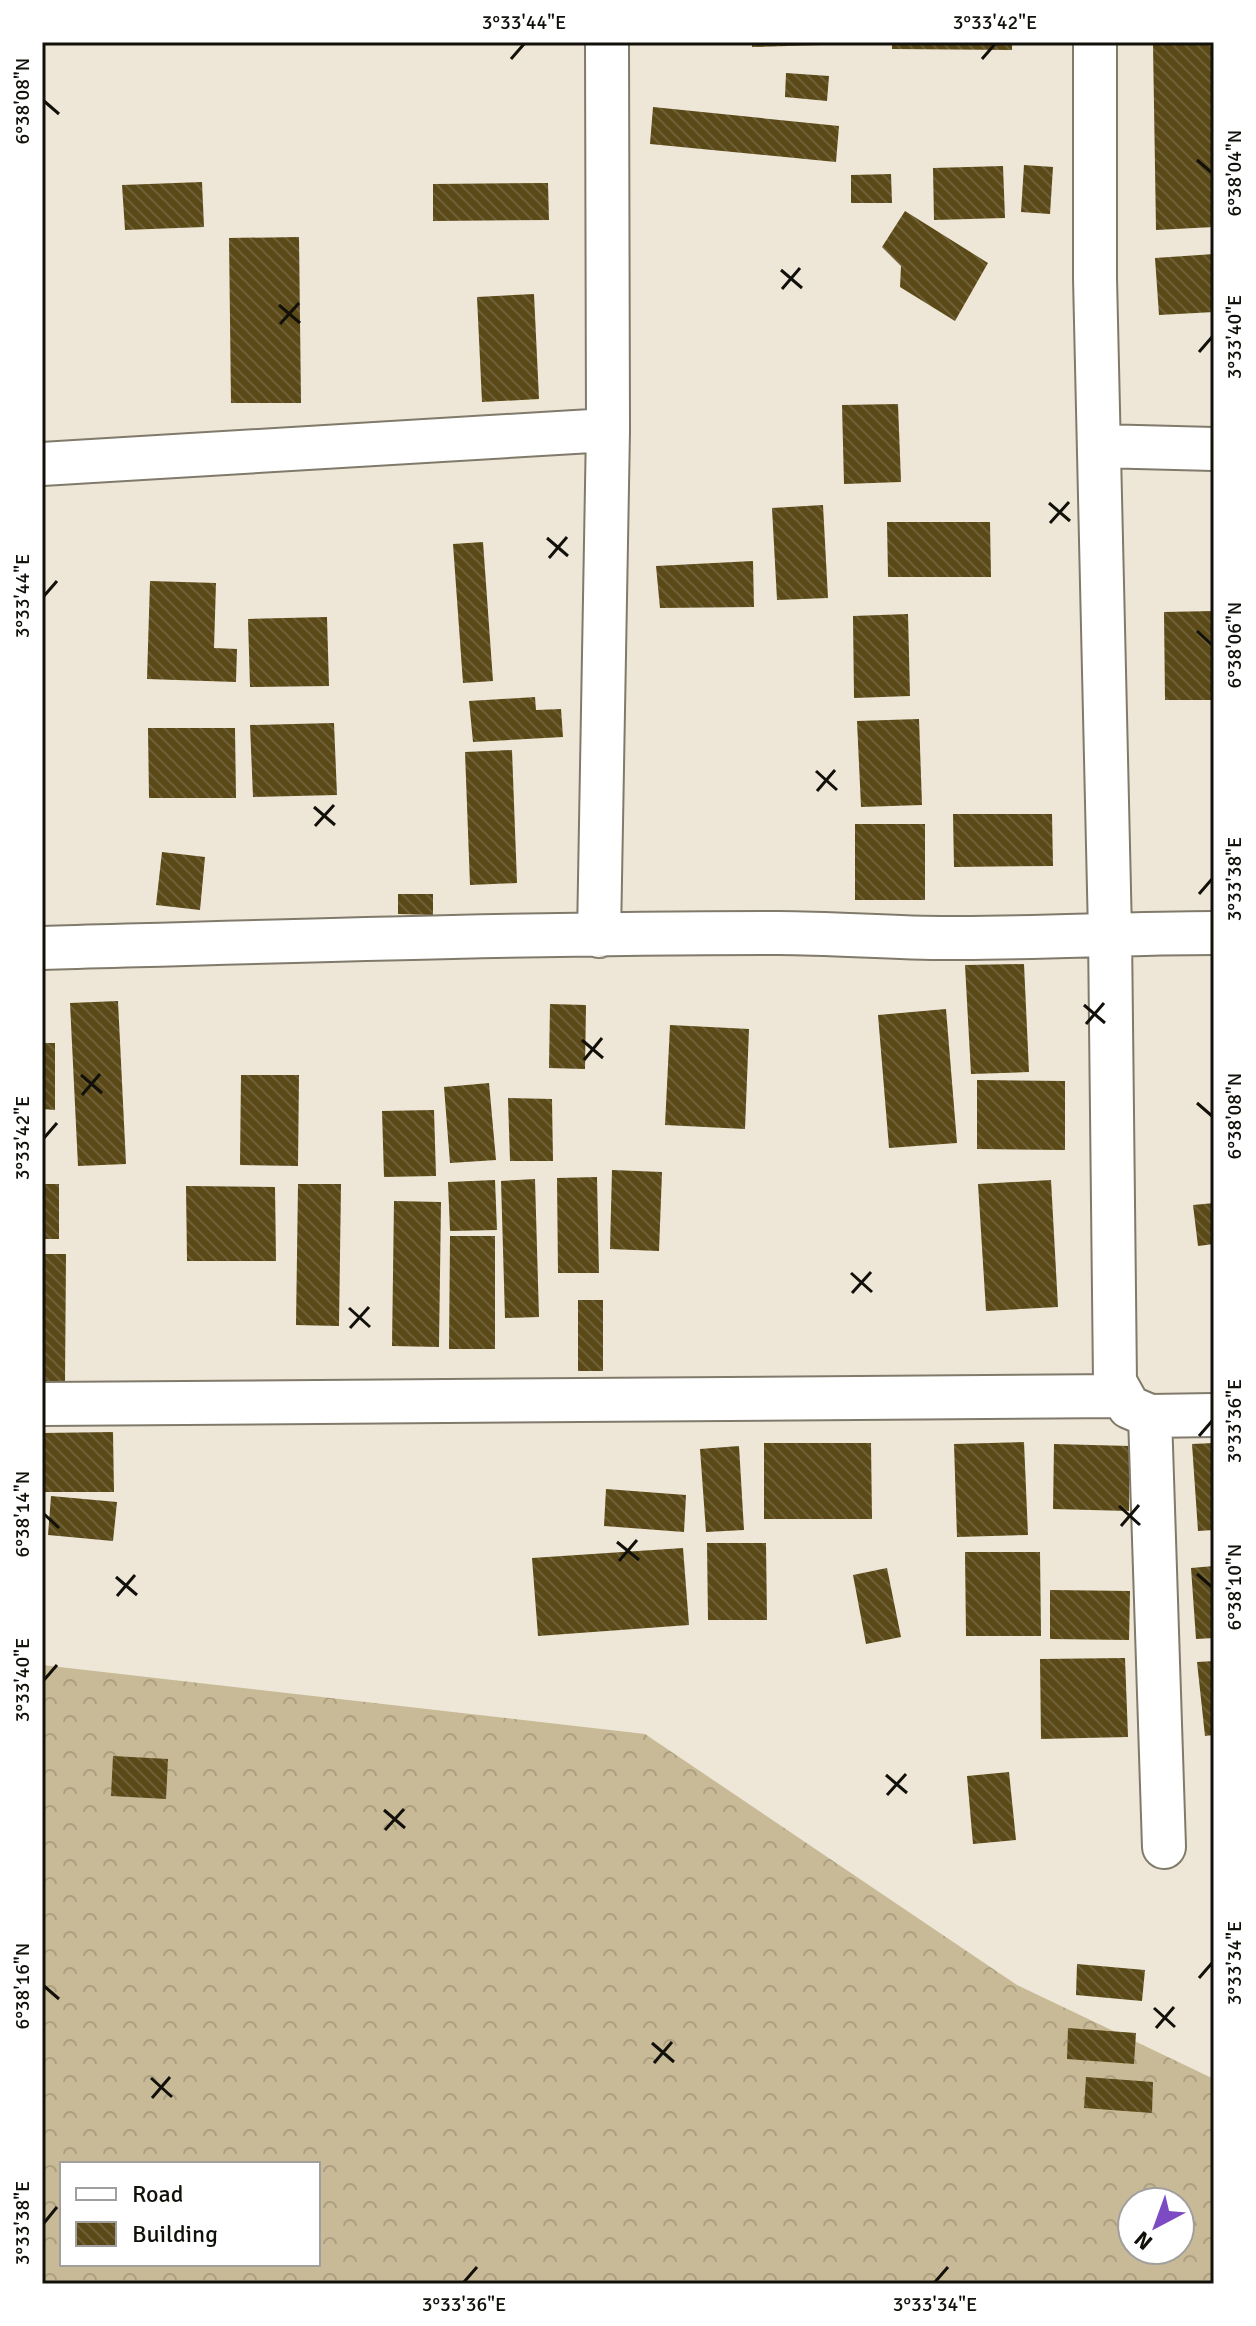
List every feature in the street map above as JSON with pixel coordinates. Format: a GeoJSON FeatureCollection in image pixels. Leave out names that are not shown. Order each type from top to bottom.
{"type":"FeatureCollection","features":[{"type":"Feature","properties":{"kind":"street"},"geometry":{"type":"LineString","coordinates":[[599,936],[608,430],[607,42]]}},
{"type":"Feature","properties":{"kind":"street"},"geometry":{"type":"LineString","coordinates":[[1095,42],[1095,278],[1110,933],[1115,1382],[1136,1406],[1164,1847]]}},
{"type":"Feature","properties":{"kind":"street"},"geometry":{"type":"LineString","coordinates":[[42,464],[608,430]]}},
{"type":"Feature","properties":{"kind":"street"},"geometry":{"type":"LineString","coordinates":[[1099,446],[1214,449]]}},
{"type":"Feature","properties":{"kind":"street"},"geometry":{"type":"LineString","coordinates":[[42,948],[370,937],[783,933],[961,938],[1214,933]]}},
{"type":"Feature","properties":{"kind":"street"},"geometry":{"type":"LineString","coordinates":[[42,1404],[1136,1406],[1214,1415]]}},
{"type":"Feature","properties":{"kind":"green space"},"geometry":{"type":"Polygon","coordinates":[[[42,1665],[645,1734],[1017,1985],[1214,2079],[1214,2284],[42,2284],[42,1665]]]}},
{"type":"Feature","properties":{"kind":"building"},"geometry":{"type":"Polygon","coordinates":[[[752,42],[821,42],[821,45],[752,47],[752,42]]]}},
{"type":"Feature","properties":{"kind":"building"},"geometry":{"type":"Polygon","coordinates":[[[892,42],[1012,42],[1012,50],[892,49],[892,42]]]}},
{"type":"Feature","properties":{"kind":"building"},"geometry":{"type":"Polygon","coordinates":[[[1153,44],[1214,44],[1214,227],[1156,230],[1153,44]]]}},
{"type":"Feature","properties":{"kind":"building"},"geometry":{"type":"Polygon","coordinates":[[[786,73],[829,76],[827,101],[785,97],[786,73]]]}},
{"type":"Feature","properties":{"kind":"building"},"geometry":{"type":"Polygon","coordinates":[[[653,107],[839,126],[836,162],[650,144],[653,107]]]}},
{"type":"Feature","properties":{"kind":"building"},"geometry":{"type":"Polygon","coordinates":[[[1024,165],[1053,167],[1050,214],[1021,212],[1024,165]]]}},
{"type":"Feature","properties":{"kind":"building"},"geometry":{"type":"Polygon","coordinates":[[[1003,166],[1005,218],[934,220],[933,168],[1003,166]]]}},
{"type":"Feature","properties":{"kind":"building"},"geometry":{"type":"Polygon","coordinates":[[[891,174],[892,203],[851,203],[851,175],[891,174]]]}},
{"type":"Feature","properties":{"kind":"building"},"geometry":{"type":"Polygon","coordinates":[[[202,182],[204,227],[125,230],[122,185],[202,182]]]}},
{"type":"Feature","properties":{"kind":"building"},"geometry":{"type":"Polygon","coordinates":[[[548,183],[549,220],[433,221],[433,184],[548,183]]]}},
{"type":"Feature","properties":{"kind":"building"},"geometry":{"type":"Polygon","coordinates":[[[905,211],[988,263],[955,321],[900,287],[901,266],[882,247],[905,211]]]}},
{"type":"Feature","properties":{"kind":"building"},"geometry":{"type":"Polygon","coordinates":[[[299,237],[301,403],[231,403],[229,238],[299,237]]]}},
{"type":"Feature","properties":{"kind":"building"},"geometry":{"type":"Polygon","coordinates":[[[1214,254],[1214,312],[1159,315],[1155,258],[1214,254]]]}},
{"type":"Feature","properties":{"kind":"building"},"geometry":{"type":"Polygon","coordinates":[[[534,294],[539,399],[482,402],[477,297],[534,294]]]}},
{"type":"Feature","properties":{"kind":"building"},"geometry":{"type":"Polygon","coordinates":[[[898,404],[901,482],[844,484],[842,405],[898,404]]]}},
{"type":"Feature","properties":{"kind":"building"},"geometry":{"type":"Polygon","coordinates":[[[823,505],[828,598],[777,600],[772,508],[823,505]]]}},
{"type":"Feature","properties":{"kind":"building"},"geometry":{"type":"Polygon","coordinates":[[[887,522],[990,522],[991,577],[888,577],[887,522]]]}},
{"type":"Feature","properties":{"kind":"building"},"geometry":{"type":"Polygon","coordinates":[[[483,542],[493,681],[463,683],[453,544],[483,542]]]}},
{"type":"Feature","properties":{"kind":"building"},"geometry":{"type":"Polygon","coordinates":[[[753,561],[754,607],[660,608],[656,566],[753,561]]]}},
{"type":"Feature","properties":{"kind":"building"},"geometry":{"type":"Polygon","coordinates":[[[150,581],[216,583],[214,648],[237,649],[236,682],[147,679],[150,581]]]}},
{"type":"Feature","properties":{"kind":"building"},"geometry":{"type":"Polygon","coordinates":[[[1214,611],[1214,700],[1165,700],[1164,612],[1214,611]]]}},
{"type":"Feature","properties":{"kind":"building"},"geometry":{"type":"Polygon","coordinates":[[[908,614],[910,696],[854,698],[853,616],[908,614]]]}},
{"type":"Feature","properties":{"kind":"building"},"geometry":{"type":"Polygon","coordinates":[[[327,617],[329,686],[250,687],[248,619],[327,617]]]}},
{"type":"Feature","properties":{"kind":"building"},"geometry":{"type":"Polygon","coordinates":[[[535,697],[536,710],[561,709],[563,737],[473,742],[469,701],[535,697]]]}},
{"type":"Feature","properties":{"kind":"building"},"geometry":{"type":"Polygon","coordinates":[[[919,719],[922,805],[861,807],[857,721],[919,719]]]}},
{"type":"Feature","properties":{"kind":"building"},"geometry":{"type":"Polygon","coordinates":[[[334,723],[337,795],[253,797],[250,725],[334,723]]]}},
{"type":"Feature","properties":{"kind":"building"},"geometry":{"type":"Polygon","coordinates":[[[148,728],[235,728],[236,798],[149,798],[148,728]]]}},
{"type":"Feature","properties":{"kind":"building"},"geometry":{"type":"Polygon","coordinates":[[[512,750],[517,883],[470,885],[465,752],[512,750]]]}},
{"type":"Feature","properties":{"kind":"building"},"geometry":{"type":"Polygon","coordinates":[[[953,814],[1052,814],[1053,866],[954,867],[953,814]]]}},
{"type":"Feature","properties":{"kind":"building"},"geometry":{"type":"Polygon","coordinates":[[[855,824],[925,824],[925,900],[855,900],[855,824]]]}},
{"type":"Feature","properties":{"kind":"building"},"geometry":{"type":"Polygon","coordinates":[[[162,852],[205,857],[200,910],[156,905],[162,852]]]}},
{"type":"Feature","properties":{"kind":"building"},"geometry":{"type":"Polygon","coordinates":[[[398,894],[433,894],[433,915],[398,914],[398,894]]]}},
{"type":"Feature","properties":{"kind":"building"},"geometry":{"type":"Polygon","coordinates":[[[1024,964],[1029,1072],[971,1074],[965,965],[1024,964]]]}},
{"type":"Feature","properties":{"kind":"building"},"geometry":{"type":"Polygon","coordinates":[[[118,1001],[126,1164],[78,1166],[70,1003],[118,1001]]]}},
{"type":"Feature","properties":{"kind":"building"},"geometry":{"type":"Polygon","coordinates":[[[550,1004],[586,1005],[585,1069],[549,1068],[550,1004]]]}},
{"type":"Feature","properties":{"kind":"building"},"geometry":{"type":"Polygon","coordinates":[[[946,1009],[957,1143],[889,1148],[878,1015],[946,1009]]]}},
{"type":"Feature","properties":{"kind":"building"},"geometry":{"type":"Polygon","coordinates":[[[670,1025],[749,1029],[745,1129],[665,1125],[670,1025]]]}},
{"type":"Feature","properties":{"kind":"building"},"geometry":{"type":"Polygon","coordinates":[[[42,1043],[55,1043],[55,1110],[42,1109],[42,1043]]]}},
{"type":"Feature","properties":{"kind":"building"},"geometry":{"type":"Polygon","coordinates":[[[241,1075],[299,1075],[298,1166],[240,1165],[241,1075]]]}},
{"type":"Feature","properties":{"kind":"building"},"geometry":{"type":"Polygon","coordinates":[[[977,1080],[1065,1081],[1065,1150],[977,1149],[977,1080]]]}},
{"type":"Feature","properties":{"kind":"building"},"geometry":{"type":"Polygon","coordinates":[[[489,1083],[496,1160],[450,1163],[444,1087],[489,1083]]]}},
{"type":"Feature","properties":{"kind":"building"},"geometry":{"type":"Polygon","coordinates":[[[508,1098],[552,1099],[553,1161],[510,1161],[508,1098]]]}},
{"type":"Feature","properties":{"kind":"building"},"geometry":{"type":"Polygon","coordinates":[[[434,1110],[436,1176],[384,1177],[382,1111],[434,1110]]]}},
{"type":"Feature","properties":{"kind":"building"},"geometry":{"type":"Polygon","coordinates":[[[612,1170],[662,1172],[659,1251],[610,1249],[612,1170]]]}},
{"type":"Feature","properties":{"kind":"building"},"geometry":{"type":"Polygon","coordinates":[[[597,1177],[599,1273],[558,1273],[557,1178],[597,1177]]]}},
{"type":"Feature","properties":{"kind":"building"},"geometry":{"type":"Polygon","coordinates":[[[535,1179],[539,1317],[505,1318],[501,1181],[535,1179]]]}},
{"type":"Feature","properties":{"kind":"building"},"geometry":{"type":"Polygon","coordinates":[[[495,1180],[497,1230],[450,1231],[448,1182],[495,1180]]]}},
{"type":"Feature","properties":{"kind":"building"},"geometry":{"type":"Polygon","coordinates":[[[1051,1180],[1058,1307],[986,1311],[978,1184],[1051,1180]]]}},
{"type":"Feature","properties":{"kind":"building"},"geometry":{"type":"Polygon","coordinates":[[[42,1184],[59,1184],[59,1239],[42,1239],[42,1184]]]}},
{"type":"Feature","properties":{"kind":"building"},"geometry":{"type":"Polygon","coordinates":[[[298,1184],[341,1184],[339,1326],[296,1325],[298,1184]]]}},
{"type":"Feature","properties":{"kind":"building"},"geometry":{"type":"Polygon","coordinates":[[[186,1186],[275,1187],[276,1261],[187,1261],[186,1186]]]}},
{"type":"Feature","properties":{"kind":"building"},"geometry":{"type":"Polygon","coordinates":[[[394,1201],[441,1202],[439,1347],[392,1346],[394,1201]]]}},
{"type":"Feature","properties":{"kind":"building"},"geometry":{"type":"Polygon","coordinates":[[[1214,1203],[1214,1244],[1198,1246],[1193,1205],[1214,1203]]]}},
{"type":"Feature","properties":{"kind":"building"},"geometry":{"type":"Polygon","coordinates":[[[450,1236],[495,1236],[495,1349],[449,1349],[450,1236]]]}},
{"type":"Feature","properties":{"kind":"building"},"geometry":{"type":"Polygon","coordinates":[[[42,1254],[66,1254],[65,1382],[42,1382],[42,1254]]]}},
{"type":"Feature","properties":{"kind":"building"},"geometry":{"type":"Polygon","coordinates":[[[578,1300],[603,1300],[603,1371],[578,1371],[578,1300]]]}},
{"type":"Feature","properties":{"kind":"building"},"geometry":{"type":"Polygon","coordinates":[[[113,1432],[114,1492],[42,1492],[42,1433],[113,1432]]]}},
{"type":"Feature","properties":{"kind":"building"},"geometry":{"type":"Polygon","coordinates":[[[1024,1442],[1028,1535],[957,1537],[954,1444],[1024,1442]]]}},
{"type":"Feature","properties":{"kind":"building"},"geometry":{"type":"Polygon","coordinates":[[[764,1443],[871,1443],[872,1519],[764,1519],[764,1443]]]}},
{"type":"Feature","properties":{"kind":"building"},"geometry":{"type":"Polygon","coordinates":[[[1214,1443],[1214,1530],[1198,1531],[1192,1444],[1214,1443]]]}},
{"type":"Feature","properties":{"kind":"building"},"geometry":{"type":"Polygon","coordinates":[[[1054,1444],[1130,1446],[1129,1511],[1053,1509],[1054,1444]]]}},
{"type":"Feature","properties":{"kind":"building"},"geometry":{"type":"Polygon","coordinates":[[[739,1446],[744,1530],[706,1532],[700,1449],[739,1446]]]}},
{"type":"Feature","properties":{"kind":"building"},"geometry":{"type":"Polygon","coordinates":[[[606,1489],[686,1495],[684,1532],[604,1526],[606,1489]]]}},
{"type":"Feature","properties":{"kind":"building"},"geometry":{"type":"Polygon","coordinates":[[[51,1496],[117,1502],[113,1541],[48,1535],[51,1496]]]}},
{"type":"Feature","properties":{"kind":"building"},"geometry":{"type":"Polygon","coordinates":[[[707,1543],[766,1543],[767,1620],[708,1620],[707,1543]]]}},
{"type":"Feature","properties":{"kind":"building"},"geometry":{"type":"Polygon","coordinates":[[[683,1548],[689,1625],[538,1636],[532,1558],[683,1548]]]}},
{"type":"Feature","properties":{"kind":"building"},"geometry":{"type":"Polygon","coordinates":[[[965,1552],[1040,1552],[1041,1636],[966,1636],[965,1552]]]}},
{"type":"Feature","properties":{"kind":"building"},"geometry":{"type":"Polygon","coordinates":[[[1214,1566],[1214,1638],[1196,1639],[1191,1568],[1214,1566]]]}},
{"type":"Feature","properties":{"kind":"building"},"geometry":{"type":"Polygon","coordinates":[[[887,1568],[901,1637],[866,1644],[853,1575],[887,1568]]]}},
{"type":"Feature","properties":{"kind":"building"},"geometry":{"type":"Polygon","coordinates":[[[1050,1590],[1130,1591],[1129,1640],[1050,1639],[1050,1590]]]}},
{"type":"Feature","properties":{"kind":"building"},"geometry":{"type":"Polygon","coordinates":[[[1125,1658],[1128,1737],[1041,1739],[1040,1659],[1125,1658]]]}},
{"type":"Feature","properties":{"kind":"building"},"geometry":{"type":"Polygon","coordinates":[[[1214,1661],[1214,1735],[1205,1736],[1197,1662],[1214,1661]]]}},
{"type":"Feature","properties":{"kind":"building"},"geometry":{"type":"Polygon","coordinates":[[[113,1756],[168,1759],[166,1799],[111,1796],[113,1756]]]}},
{"type":"Feature","properties":{"kind":"building"},"geometry":{"type":"Polygon","coordinates":[[[1009,1772],[1016,1840],[973,1844],[967,1776],[1009,1772]]]}},
{"type":"Feature","properties":{"kind":"building"},"geometry":{"type":"Polygon","coordinates":[[[1077,1964],[1145,1970],[1142,2001],[1076,1995],[1077,1964]]]}},
{"type":"Feature","properties":{"kind":"building"},"geometry":{"type":"Polygon","coordinates":[[[1068,2028],[1136,2033],[1134,2064],[1067,2059],[1068,2028]]]}},
{"type":"Feature","properties":{"kind":"building"},"geometry":{"type":"Polygon","coordinates":[[[1086,2077],[1153,2082],[1152,2113],[1084,2108],[1086,2077]]]}}]}
